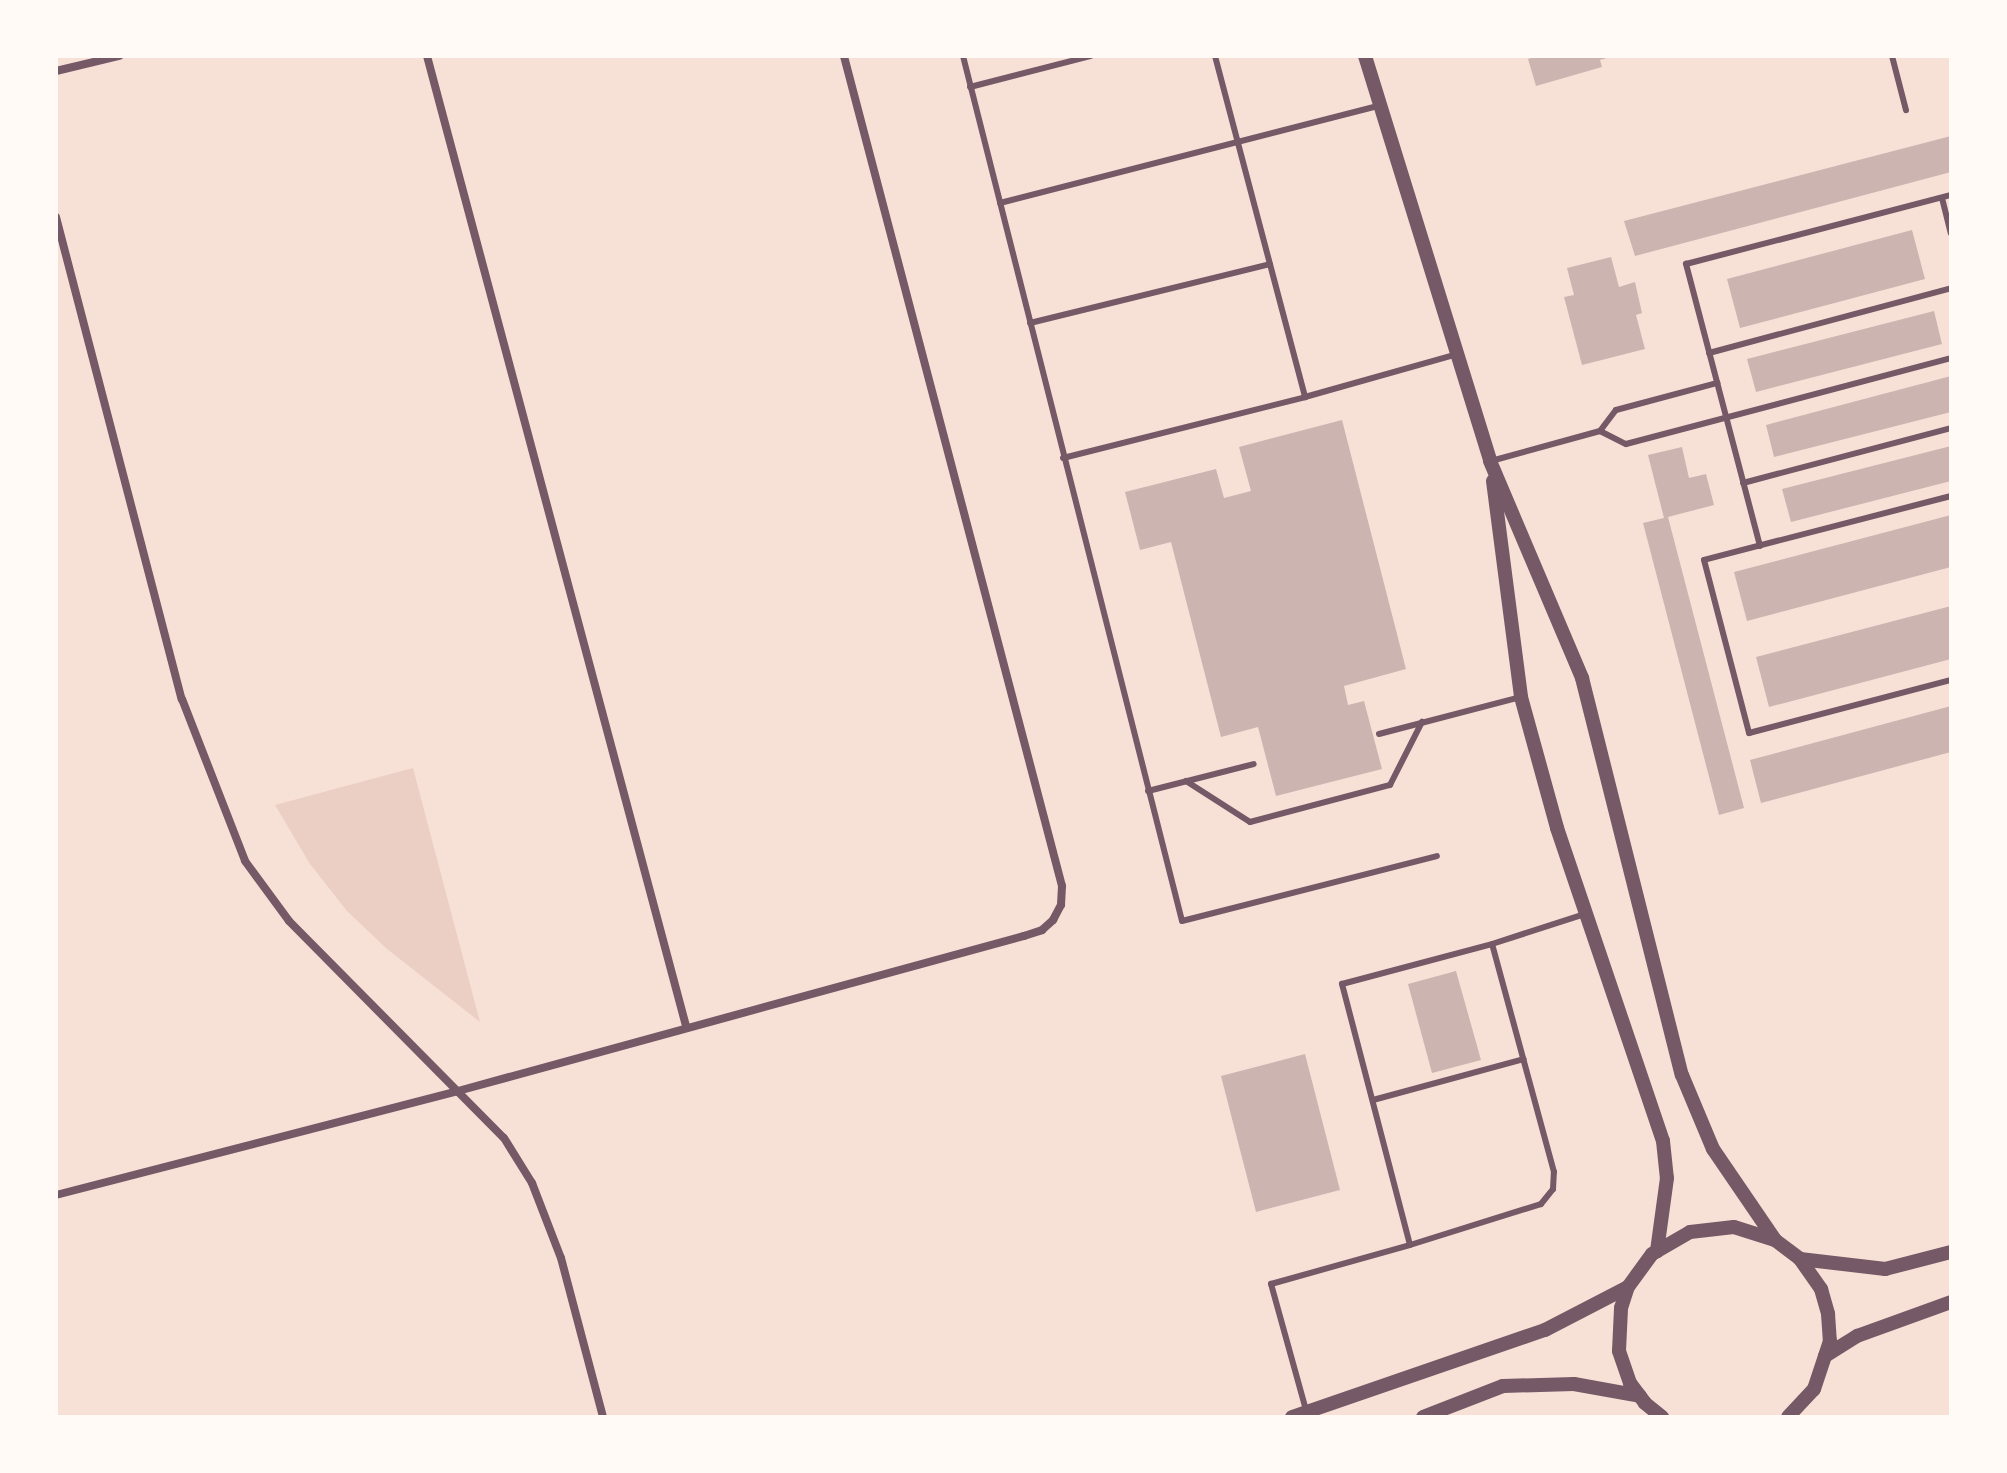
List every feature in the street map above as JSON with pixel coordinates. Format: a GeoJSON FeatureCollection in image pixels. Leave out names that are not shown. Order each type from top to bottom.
{"type":"FeatureCollection","features":[{"type":"Feature","properties":{"kind":"street"},"geometry":{"type":"LineString","coordinates":[[56,71],[119,56]]}},
{"type":"Feature","properties":{"kind":"street"},"geometry":{"type":"LineString","coordinates":[[427,56],[686,1026]]}},
{"type":"Feature","properties":{"kind":"street"},"geometry":{"type":"LineString","coordinates":[[56,1195],[458,1091],[686,1026],[1024,936],[1042,930],[1053,920],[1061,905],[1062,886],[844,56]]}},
{"type":"Feature","properties":{"kind":"street"},"geometry":{"type":"LineString","coordinates":[[1365,56],[1490,461],[1582,678],[1682,1075],[1713,1149],[1775,1240],[1800,1259],[1821,1289],[1828,1314],[1830,1341],[1814,1389],[1792,1415]]}},
{"type":"Feature","properties":{"kind":"street"},"geometry":{"type":"LineString","coordinates":[[56,217],[182,699],[245,861],[289,921],[504,1138],[532,1183],[561,1258],[603,1417]]}},
{"type":"Feature","properties":{"kind":"street"},"geometry":{"type":"LineString","coordinates":[[1490,461],[1521,697],[1585,914],[1663,1141],[1667,1178],[1657,1251]]}},
{"type":"Feature","properties":{"kind":"street"},"geometry":{"type":"LineString","coordinates":[[1662,1417],[1630,1383],[1619,1351],[1621,1308],[1628,1287],[1657,1251],[1690,1232],[1734,1227],[1775,1240]]}},
{"type":"Feature","properties":{"kind":"street"},"geometry":{"type":"LineString","coordinates":[[1800,1259],[1885,1269],[1951,1252]]}},
{"type":"Feature","properties":{"kind":"street"},"geometry":{"type":"LineString","coordinates":[[1292,1417],[1545,1330],[1628,1287]]}},
{"type":"Feature","properties":{"kind":"street"},"geometry":{"type":"LineString","coordinates":[[1825,1356],[1857,1336],[1951,1302]]}},
{"type":"Feature","properties":{"kind":"street"},"geometry":{"type":"LineString","coordinates":[[1423,1417],[1503,1386],[1574,1384],[1640,1396]]}},
{"type":"Feature","properties":{"kind":"lane"},"geometry":{"type":"LineString","coordinates":[[963,56],[1182,921],[1437,856]]}},
{"type":"Feature","properties":{"kind":"lane"},"geometry":{"type":"LineString","coordinates":[[970,87],[1091,56]]}},
{"type":"Feature","properties":{"kind":"lane"},"geometry":{"type":"LineString","coordinates":[[1215,56],[1305,397]]}},
{"type":"Feature","properties":{"kind":"lane"},"geometry":{"type":"LineString","coordinates":[[1892,56],[1906,110]]}},
{"type":"Feature","properties":{"kind":"lane"},"geometry":{"type":"LineString","coordinates":[[1000,203],[1379,106]]}},
{"type":"Feature","properties":{"kind":"lane"},"geometry":{"type":"LineString","coordinates":[[1760,546],[1686,264],[1951,195]]}},
{"type":"Feature","properties":{"kind":"lane"},"geometry":{"type":"LineString","coordinates":[[1942,198],[1951,233]]}},
{"type":"Feature","properties":{"kind":"lane"},"geometry":{"type":"LineString","coordinates":[[1030,323],[1270,264]]}},
{"type":"Feature","properties":{"kind":"lane"},"geometry":{"type":"LineString","coordinates":[[1709,353],[1951,288]]}},
{"type":"Feature","properties":{"kind":"lane"},"geometry":{"type":"LineString","coordinates":[[1063,458],[1305,397],[1458,354]]}},
{"type":"Feature","properties":{"kind":"lane"},"geometry":{"type":"LineString","coordinates":[[1600,431],[1626,444],[1951,358]]}},
{"type":"Feature","properties":{"kind":"lane"},"geometry":{"type":"LineString","coordinates":[[1490,461],[1600,431],[1616,410],[1717,383]]}},
{"type":"Feature","properties":{"kind":"lane"},"geometry":{"type":"LineString","coordinates":[[1743,483],[1951,428]]}},
{"type":"Feature","properties":{"kind":"lane"},"geometry":{"type":"LineString","coordinates":[[1951,496],[1704,560],[1749,733],[1951,680]]}},
{"type":"Feature","properties":{"kind":"lane"},"geometry":{"type":"LineString","coordinates":[[1379,734],[1521,697]]}},
{"type":"Feature","properties":{"kind":"lane"},"geometry":{"type":"LineString","coordinates":[[1186,781],[1250,822],[1390,785],[1422,722]]}},
{"type":"Feature","properties":{"kind":"lane"},"geometry":{"type":"LineString","coordinates":[[1148,791],[1254,764]]}},
{"type":"Feature","properties":{"kind":"lane"},"geometry":{"type":"LineString","coordinates":[[1410,1245],[1342,984],[1492,944],[1585,914]]}},
{"type":"Feature","properties":{"kind":"lane"},"geometry":{"type":"LineString","coordinates":[[1307,1412],[1271,1284],[1541,1204],[1553,1189],[1554,1172],[1492,944]]}},
{"type":"Feature","properties":{"kind":"lane"},"geometry":{"type":"LineString","coordinates":[[1373,1100],[1524,1059]]}},
{"type":"Feature","properties":{"kind":"shaded area"},"geometry":{"type":"Polygon","coordinates":[[[413,768],[480,1022],[387,949],[347,911],[310,864],[275,805],[413,768]]]}},
{"type":"Feature","properties":{"kind":"building"},"geometry":{"type":"Polygon","coordinates":[[[1538,56],[1610,57],[1600,60],[1602,67],[1536,86],[1528,59],[1538,56]]]}},
{"type":"Feature","properties":{"kind":"building"},"geometry":{"type":"Polygon","coordinates":[[[1951,136],[1951,172],[1635,256],[1624,221],[1951,136]]]}},
{"type":"Feature","properties":{"kind":"building"},"geometry":{"type":"Polygon","coordinates":[[[1912,230],[1925,279],[1740,328],[1727,279],[1912,230]]]}},
{"type":"Feature","properties":{"kind":"building"},"geometry":{"type":"Polygon","coordinates":[[[1611,257],[1619,287],[1635,282],[1642,313],[1636,315],[1645,349],[1582,365],[1564,297],[1574,295],[1567,268],[1611,257]]]}},
{"type":"Feature","properties":{"kind":"building"},"geometry":{"type":"Polygon","coordinates":[[[1934,311],[1942,344],[1756,392],[1747,359],[1934,311]]]}},
{"type":"Feature","properties":{"kind":"building"},"geometry":{"type":"Polygon","coordinates":[[[1951,376],[1951,412],[1774,457],[1766,425],[1951,376]]]}},
{"type":"Feature","properties":{"kind":"building"},"geometry":{"type":"Polygon","coordinates":[[[1342,420],[1406,669],[1344,686],[1348,705],[1364,701],[1382,769],[1276,796],[1258,727],[1221,737],[1171,542],[1140,550],[1125,492],[1216,469],[1224,498],[1251,491],[1239,447],[1342,420]]]}},
{"type":"Feature","properties":{"kind":"building"},"geometry":{"type":"Polygon","coordinates":[[[1951,446],[1951,481],[1791,522],[1782,489],[1951,446]]]}},
{"type":"Feature","properties":{"kind":"building"},"geometry":{"type":"Polygon","coordinates":[[[1682,447],[1689,478],[1706,474],[1714,505],[1668,517],[1744,808],[1719,815],[1643,523],[1664,518],[1648,455],[1682,447]]]}},
{"type":"Feature","properties":{"kind":"building"},"geometry":{"type":"Polygon","coordinates":[[[1951,515],[1951,567],[1747,621],[1734,572],[1951,515]]]}},
{"type":"Feature","properties":{"kind":"building"},"geometry":{"type":"Polygon","coordinates":[[[1951,606],[1951,659],[1769,707],[1756,657],[1951,606]]]}},
{"type":"Feature","properties":{"kind":"building"},"geometry":{"type":"Polygon","coordinates":[[[1951,706],[1951,752],[1761,803],[1750,760],[1951,706]]]}},
{"type":"Feature","properties":{"kind":"building"},"geometry":{"type":"Polygon","coordinates":[[[1456,971],[1481,1060],[1432,1073],[1408,984],[1456,971]]]}},
{"type":"Feature","properties":{"kind":"building"},"geometry":{"type":"Polygon","coordinates":[[[1305,1054],[1340,1190],[1256,1212],[1221,1076],[1305,1054]]]}}]}
